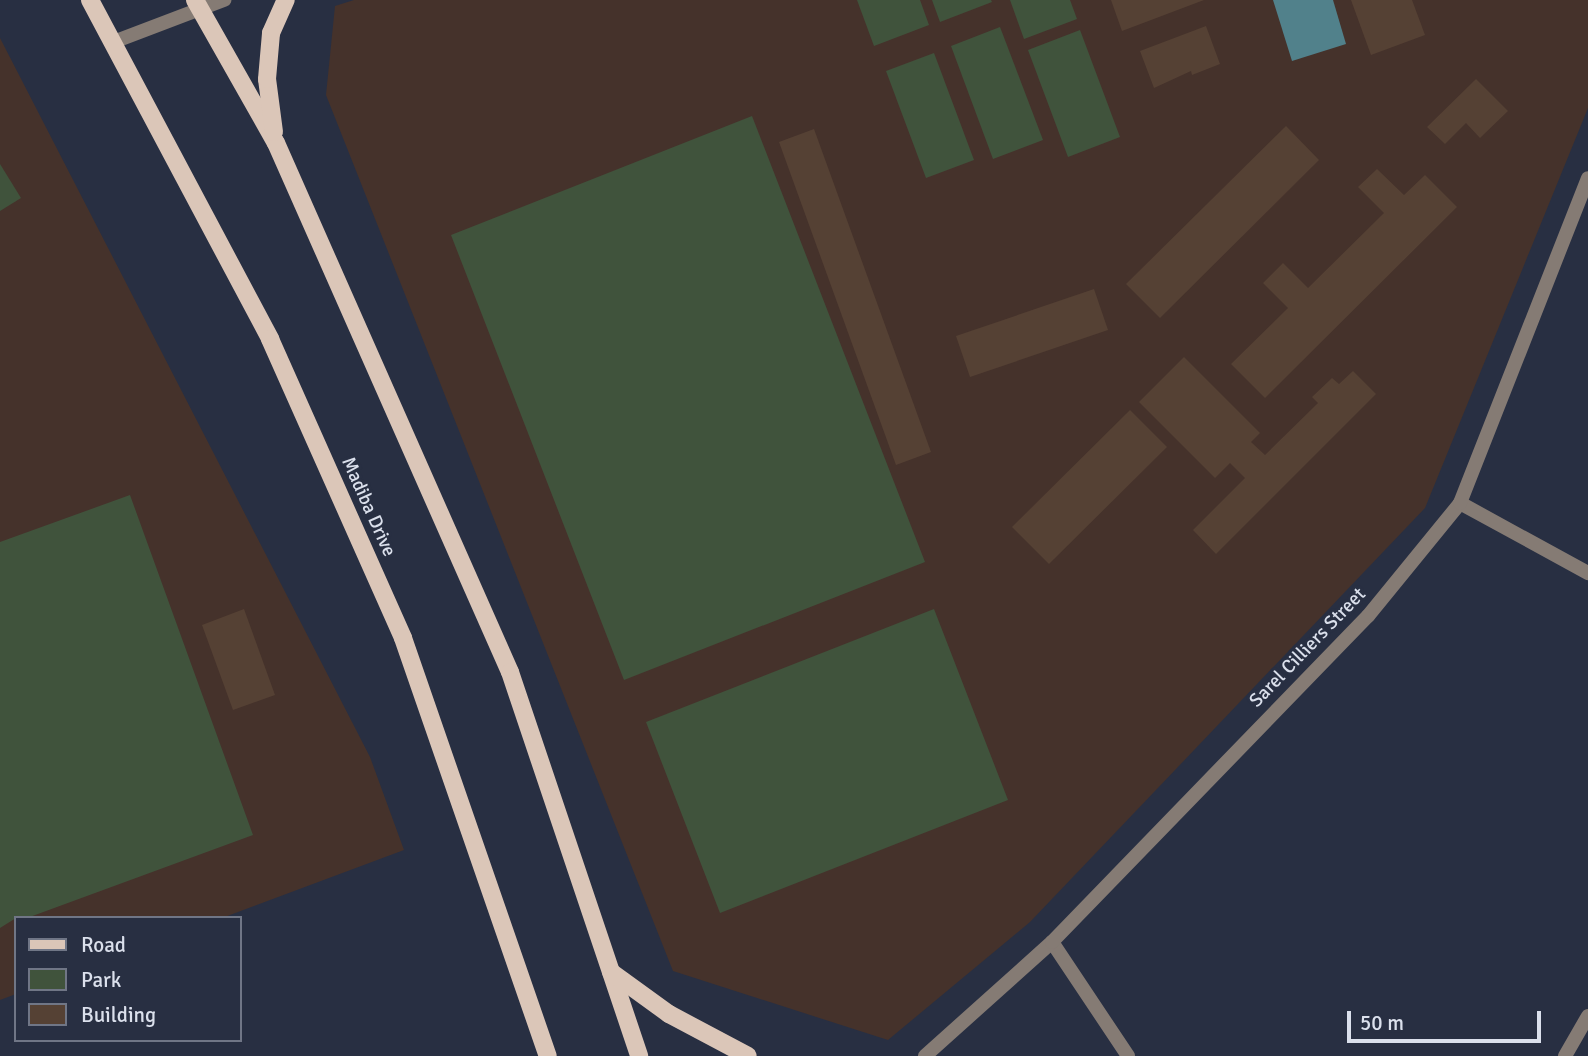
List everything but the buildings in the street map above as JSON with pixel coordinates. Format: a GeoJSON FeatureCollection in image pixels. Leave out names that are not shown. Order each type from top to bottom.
{"type":"FeatureCollection","features":[{"type":"Feature","properties":{"kind":"main road","name":"Madiba Drive"},"geometry":{"type":"LineString","coordinates":[[90,0],[116,41],[270,339],[403,638],[548,1056]]}},
{"type":"Feature","properties":{"kind":"main road"},"geometry":{"type":"LineString","coordinates":[[276,143],[267,79],[271,33],[286,0]]}},
{"type":"Feature","properties":{"kind":"main road"},"geometry":{"type":"LineString","coordinates":[[197,4],[276,143],[510,672],[639,1056]]}},
{"type":"Feature","properties":{"kind":"main road"},"geometry":{"type":"LineString","coordinates":[[611,972],[669,1014],[748,1056]]}},
{"type":"Feature","properties":{"kind":"main road"},"geometry":{"type":"LineString","coordinates":[[533,1056],[538,1024]]}},
{"type":"Feature","properties":{"kind":"street"},"geometry":{"type":"LineString","coordinates":[[116,41],[197,4],[224,0]]}},
{"type":"Feature","properties":{"kind":"street","name":"Sarel Cilliers Street"},"geometry":{"type":"LineString","coordinates":[[925,1056],[1052,942],[1368,616],[1460,503],[1588,178]]}},
{"type":"Feature","properties":{"kind":"street"},"geometry":{"type":"LineString","coordinates":[[1460,503],[1588,573]]}},
{"type":"Feature","properties":{"kind":"street"},"geometry":{"type":"LineString","coordinates":[[1052,942],[1128,1056]]}},
{"type":"Feature","properties":{"kind":"street"},"geometry":{"type":"LineString","coordinates":[[1565,1056],[1588,1016]]}},
{"type":"Feature","properties":{"kind":"shaded area"},"geometry":{"type":"Polygon","coordinates":[[[354,0],[1588,0],[1588,108],[1425,508],[1030,922],[888,1040],[673,971],[326,95],[335,6],[354,0]]]}},
{"type":"Feature","properties":{"kind":"shaded area"},"geometry":{"type":"Polygon","coordinates":[[[1273,0],[1333,0],[1346,44],[1292,61],[1273,0]]]}},
{"type":"Feature","properties":{"kind":"shaded area"},"geometry":{"type":"Polygon","coordinates":[[[0,38],[370,757],[404,850],[227,916],[14,916],[14,995],[0,1000],[0,38]]]}},
{"type":"Feature","properties":{"kind":"green space"},"geometry":{"type":"Polygon","coordinates":[[[857,0],[920,0],[929,25],[874,46],[857,0]]]}},
{"type":"Feature","properties":{"kind":"green space"},"geometry":{"type":"Polygon","coordinates":[[[932,0],[991,0],[992,2],[940,22],[932,0]]]}},
{"type":"Feature","properties":{"kind":"green space"},"geometry":{"type":"Polygon","coordinates":[[[1010,0],[1070,0],[1077,19],[1024,39],[1010,0]]]}},
{"type":"Feature","properties":{"kind":"green space"},"geometry":{"type":"Polygon","coordinates":[[[1000,27],[1043,140],[993,159],[951,46],[1000,27]]]}},
{"type":"Feature","properties":{"kind":"green space"},"geometry":{"type":"Polygon","coordinates":[[[1080,30],[1120,137],[1068,157],[1028,50],[1080,30]]]}},
{"type":"Feature","properties":{"kind":"green space"},"geometry":{"type":"Polygon","coordinates":[[[934,53],[974,160],[926,178],[886,71],[934,53]]]}},
{"type":"Feature","properties":{"kind":"green space"},"geometry":{"type":"Polygon","coordinates":[[[752,116],[925,562],[624,680],[451,235],[752,116]]]}},
{"type":"Feature","properties":{"kind":"green space"},"geometry":{"type":"Polygon","coordinates":[[[0,164],[21,198],[0,211],[0,164]]]}},
{"type":"Feature","properties":{"kind":"green space"},"geometry":{"type":"Polygon","coordinates":[[[130,495],[253,835],[32,916],[14,916],[14,919],[0,928],[0,542],[130,495]]]}},
{"type":"Feature","properties":{"kind":"green space"},"geometry":{"type":"Polygon","coordinates":[[[934,609],[1008,800],[720,913],[646,722],[934,609]]]}}]}
